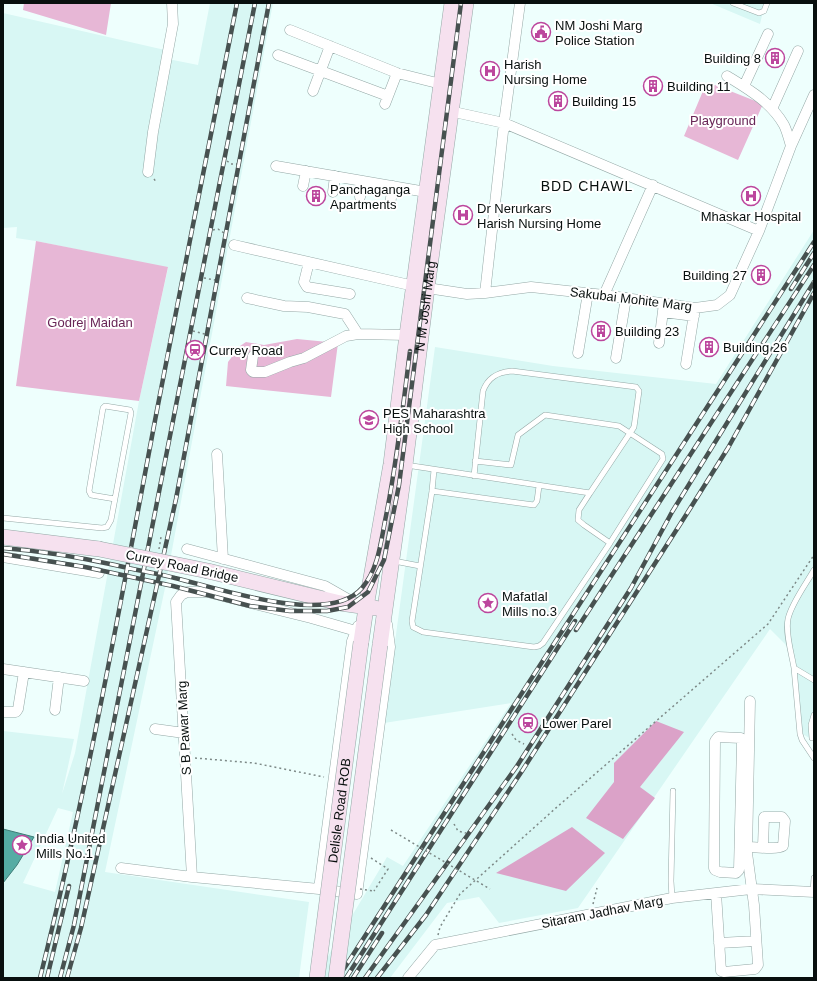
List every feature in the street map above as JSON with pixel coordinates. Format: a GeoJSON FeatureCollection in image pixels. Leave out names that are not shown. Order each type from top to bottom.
{"type":"FeatureCollection","features":[{"type":"Feature","properties":{"kind":"main road","name":"N M Joshi Marg"},"geometry":{"type":"LineString","coordinates":[[363,607],[398,465],[444,110],[441,84],[452,3]]}},
{"type":"Feature","properties":{"kind":"main road","name":"N M Joshi Marg"},"geometry":{"type":"LineString","coordinates":[[385,610],[392,561],[407,335],[420,287],[426,192],[466,3]]}},
{"type":"Feature","properties":{"kind":"main road","name":"Currey Road Bridge"},"geometry":{"type":"LineString","coordinates":[[3,537],[60,543],[149,558],[340,603],[385,610]]}},
{"type":"Feature","properties":{"kind":"main road","name":"Delisle Road ROB"},"geometry":{"type":"LineString","coordinates":[[317,978],[363,607]]}},
{"type":"Feature","properties":{"kind":"main road","name":"Delisle Road ROB"},"geometry":{"type":"LineString","coordinates":[[336,978],[385,610]]}},
{"type":"Feature","properties":{"kind":"street"},"geometry":{"type":"LineString","coordinates":[[148,172],[153,132],[173,24],[172,3]]}},
{"type":"Feature","properties":{"kind":"street"},"geometry":{"type":"LineString","coordinates":[[485,293],[504,123],[520,3]]}},
{"type":"Feature","properties":{"kind":"street"},"geometry":{"type":"LineString","coordinates":[[290,30],[397,73],[441,84]]}},
{"type":"Feature","properties":{"kind":"street"},"geometry":{"type":"LineString","coordinates":[[744,86],[768,34]]}},
{"type":"Feature","properties":{"kind":"street"},"geometry":{"type":"LineString","coordinates":[[313,91],[330,46]]}},
{"type":"Feature","properties":{"kind":"street"},"geometry":{"type":"LineString","coordinates":[[772,109],[798,52]]}},
{"type":"Feature","properties":{"kind":"street"},"geometry":{"type":"LineString","coordinates":[[278,55],[321,71],[386,100],[397,73]]}},
{"type":"Feature","properties":{"kind":"street"},"geometry":{"type":"LineString","coordinates":[[727,76],[755,93],[772,109],[784,126],[791,146]]}},
{"type":"Feature","properties":{"kind":"street","name":"Sakubai Mohite Marg"},"geometry":{"type":"LineString","coordinates":[[234,246],[420,287],[467,294],[531,287],[604,294],[663,308],[694,312],[717,306],[730,294],[758,231],[791,146],[814,95]]}},
{"type":"Feature","properties":{"kind":"street"},"geometry":{"type":"LineString","coordinates":[[444,110],[504,123],[758,231]]}},
{"type":"Feature","properties":{"kind":"street"},"geometry":{"type":"LineString","coordinates":[[276,166],[426,192]]}},
{"type":"Feature","properties":{"kind":"street"},"geometry":{"type":"LineString","coordinates":[[303,186],[306,171]]}},
{"type":"Feature","properties":{"kind":"street"},"geometry":{"type":"LineString","coordinates":[[333,192],[335,176]]}},
{"type":"Feature","properties":{"kind":"street"},"geometry":{"type":"LineString","coordinates":[[360,197],[363,181]]}},
{"type":"Feature","properties":{"kind":"street"},"geometry":{"type":"LineString","coordinates":[[390,204],[393,186]]}},
{"type":"Feature","properties":{"kind":"street"},"geometry":{"type":"LineString","coordinates":[[604,294],[653,186]]}},
{"type":"Feature","properties":{"kind":"street"},"geometry":{"type":"LineString","coordinates":[[309,262],[304,282],[307,287],[350,294]]}},
{"type":"Feature","properties":{"kind":"street"},"geometry":{"type":"LineString","coordinates":[[578,353],[588,293]]}},
{"type":"Feature","properties":{"kind":"street"},"geometry":{"type":"LineString","coordinates":[[247,298],[284,306],[308,307],[345,314],[358,334]]}},
{"type":"Feature","properties":{"kind":"street"},"geometry":{"type":"LineString","coordinates":[[616,358],[626,298]]}},
{"type":"Feature","properties":{"kind":"street"},"geometry":{"type":"LineString","coordinates":[[658,343],[663,308]]}},
{"type":"Feature","properties":{"kind":"street"},"geometry":{"type":"LineString","coordinates":[[686,364],[694,312]]}},
{"type":"Feature","properties":{"kind":"street"},"geometry":{"type":"LineString","coordinates":[[253,356],[251,370],[253,372],[265,372],[304,358],[346,336],[358,334],[407,335]]}},
{"type":"Feature","properties":{"kind":"street"},"geometry":{"type":"LineString","coordinates":[[218,454],[223,559]]}},
{"type":"Feature","properties":{"kind":"street"},"geometry":{"type":"LineString","coordinates":[[187,549],[325,586],[363,607]]}},
{"type":"Feature","properties":{"kind":"street"},"geometry":{"type":"LineString","coordinates":[[3,557],[99,573]]}},
{"type":"Feature","properties":{"kind":"street","name":"S B Pawar Marg"},"geometry":{"type":"LineString","coordinates":[[192,877],[176,602],[181,595],[187,592],[207,592],[311,618],[359,637]]}},
{"type":"Feature","properties":{"kind":"street"},"geometry":{"type":"LineString","coordinates":[[121,868],[357,894],[390,647],[385,610]]}},
{"type":"Feature","properties":{"kind":"street"},"geometry":{"type":"LineString","coordinates":[[319,889],[352,641],[359,637]]}},
{"type":"Feature","properties":{"kind":"street"},"geometry":{"type":"LineString","coordinates":[[3,670],[84,681]]}},
{"type":"Feature","properties":{"kind":"street"},"geometry":{"type":"LineString","coordinates":[[3,712],[14,713],[18,709],[24,672]]}},
{"type":"Feature","properties":{"kind":"street"},"geometry":{"type":"LineString","coordinates":[[55,710],[59,677]]}},
{"type":"Feature","properties":{"kind":"street"},"geometry":{"type":"LineString","coordinates":[[716,893],[721,971],[724,972],[757,968],[758,965],[751,889],[745,851],[745,767],[750,702]]}},
{"type":"Feature","properties":{"kind":"street"},"geometry":{"type":"LineString","coordinates":[[155,729],[184,733]]}},
{"type":"Feature","properties":{"kind":"street"},"geometry":{"type":"LineString","coordinates":[[745,851],[738,872],[720,872],[715,870],[715,741],[718,737],[741,738],[746,743]]}},
{"type":"Feature","properties":{"kind":"street"},"geometry":{"type":"LineString","coordinates":[[745,851],[762,847]]}},
{"type":"Feature","properties":{"kind":"street","name":"Sitaram Jadhav Marg"},"geometry":{"type":"LineString","coordinates":[[435,945],[672,898],[751,889],[813,892]]}},
{"type":"Feature","properties":{"kind":"street"},"geometry":{"type":"LineString","coordinates":[[719,943],[756,941]]}},
{"type":"Feature","properties":{"kind":"street"},"geometry":{"type":"LineString","coordinates":[[408,978],[435,945]]}},
{"type":"Feature","properties":{"kind":"lane"},"geometry":{"type":"LineString","coordinates":[[733,3],[759,14],[764,11],[767,3]]}},
{"type":"Feature","properties":{"kind":"lane"},"geometry":{"type":"LineString","coordinates":[[474,476],[483,391],[484,386],[492,377],[503,372],[512,371],[636,387],[639,391],[635,424],[579,510],[578,520],[610,543]]}},
{"type":"Feature","properties":{"kind":"lane"},"geometry":{"type":"LineString","coordinates":[[3,518],[102,528],[107,527],[111,520],[115,499],[131,413],[128,409],[106,406],[103,408],[89,491],[91,495],[115,499]]}},
{"type":"Feature","properties":{"kind":"lane"},"geometry":{"type":"LineString","coordinates":[[434,470],[412,621],[413,627],[416,630],[423,632],[534,647],[539,646],[543,643],[610,543],[663,459],[662,454],[630,432],[618,426],[544,415],[518,435],[511,465],[476,461]]}},
{"type":"Feature","properties":{"kind":"lane"},"geometry":{"type":"LineString","coordinates":[[398,465],[590,493]]}},
{"type":"Feature","properties":{"kind":"lane"},"geometry":{"type":"LineString","coordinates":[[432,491],[534,505],[537,501],[539,486]]}},
{"type":"Feature","properties":{"kind":"lane"},"geometry":{"type":"LineString","coordinates":[[392,561],[420,566]]}},
{"type":"Feature","properties":{"kind":"lane"},"geometry":{"type":"LineString","coordinates":[[814,570],[791,609],[788,620],[800,734],[802,740],[814,758]]}},
{"type":"Feature","properties":{"kind":"lane"},"geometry":{"type":"LineString","coordinates":[[794,668],[814,680]]}},
{"type":"Feature","properties":{"kind":"lane"},"geometry":{"type":"LineString","coordinates":[[800,734],[813,738],[811,725],[814,715]]}},
{"type":"Feature","properties":{"kind":"lane"},"geometry":{"type":"LineString","coordinates":[[672,898],[673,791]]}},
{"type":"Feature","properties":{"kind":"lane"},"geometry":{"type":"LineString","coordinates":[[813,892],[814,878]]}},
{"type":"Feature","properties":{"kind":"path"},"geometry":{"type":"LineString","coordinates":[[227,161],[231,164],[237,164]]}},
{"type":"Feature","properties":{"kind":"path"},"geometry":{"type":"LineString","coordinates":[[213,230],[218,229],[224,232]]}},
{"type":"Feature","properties":{"kind":"path"},"geometry":{"type":"LineString","coordinates":[[204,278],[215,280]]}},
{"type":"Feature","properties":{"kind":"path"},"geometry":{"type":"LineString","coordinates":[[193,331],[205,334]]}},
{"type":"Feature","properties":{"kind":"path"},"geometry":{"type":"LineString","coordinates":[[435,945],[440,927],[460,894],[523,836],[768,624],[814,555]]}},
{"type":"Feature","properties":{"kind":"path"},"geometry":{"type":"LineString","coordinates":[[512,734],[516,740],[524,744]]}},
{"type":"Feature","properties":{"kind":"path"},"geometry":{"type":"LineString","coordinates":[[185,757],[254,763],[334,779]]}},
{"type":"Feature","properties":{"kind":"path"},"geometry":{"type":"LineString","coordinates":[[454,824],[458,831],[466,833]]}},
{"type":"Feature","properties":{"kind":"path"},"geometry":{"type":"LineString","coordinates":[[391,830],[490,889]]}},
{"type":"Feature","properties":{"kind":"path"},"geometry":{"type":"LineString","coordinates":[[362,853],[388,869],[374,891]]}},
{"type":"Feature","properties":{"kind":"path"},"geometry":{"type":"LineString","coordinates":[[590,914],[597,888]]}},
{"type":"Feature","properties":{"kind":"shaded area"},"geometry":{"type":"Polygon","coordinates":[[[210,3],[273,3],[165,588],[105,872],[309,902],[299,978],[3,978],[3,731],[74,739],[62,794],[75,753],[139,401],[168,268],[16,238],[17,227],[3,228],[3,13],[165,50],[163,58],[198,65],[210,3]],[[58,808],[23,883],[55,892],[73,812],[58,808]]]}},
{"type":"Feature","properties":{"kind":"shaded area"},"geometry":{"type":"Polygon","coordinates":[[[710,3],[765,3],[760,24],[710,3]]]}},
{"type":"Feature","properties":{"kind":"shaded area"},"geometry":{"type":"Polygon","coordinates":[[[814,230],[814,741],[798,731],[796,661],[791,650],[770,629],[578,908],[499,923],[479,897],[447,903],[390,978],[315,978],[387,857],[403,866],[511,703],[384,723],[435,347],[553,366],[716,384],[814,230]]]}},
{"type":"Feature","properties":{"kind":"shaded area"},"geometry":{"type":"Polygon","coordinates":[[[656,721],[684,732],[640,787],[655,798],[623,839],[586,818],[614,782],[614,763],[656,721]]]}},
{"type":"Feature","properties":{"kind":"shaded area"},"geometry":{"type":"Polygon","coordinates":[[[572,827],[605,853],[566,891],[496,873],[572,827]]]}},
{"type":"Feature","properties":{"kind":"green space"},"geometry":{"type":"Polygon","coordinates":[[[24,3],[111,3],[106,35],[23,10],[24,3]]]}},
{"type":"Feature","properties":{"kind":"green space","name":"Playground"},"geometry":{"type":"Polygon","coordinates":[[[715,85],[763,104],[738,160],[684,136],[703,91],[715,85]]]}},
{"type":"Feature","properties":{"kind":"green space","name":"Godrej Maidan"},"geometry":{"type":"Polygon","coordinates":[[[36,241],[168,267],[139,401],[16,386],[36,241]]]}},
{"type":"Feature","properties":{"kind":"green space"},"geometry":{"type":"Polygon","coordinates":[[[297,339],[338,343],[331,397],[226,386],[228,362],[240,346],[246,342],[264,345],[297,339]]]}},
{"type":"Feature","properties":{"kind":"water"},"geometry":{"type":"Polygon","coordinates":[[[3,829],[34,837],[17,865],[3,883],[3,829]]]}},
{"type":"Feature","properties":{"kind":"railway"},"geometry":{"type":"LineString","coordinates":[[40,978],[73,837],[103,695],[237,3]]}},
{"type":"Feature","properties":{"kind":"railway"},"geometry":{"type":"LineString","coordinates":[[60,978],[74,925],[255,3]]}},
{"type":"Feature","properties":{"kind":"railway"},"geometry":{"type":"LineString","coordinates":[[67,978],[81,928],[176,499],[269,3]]}},
{"type":"Feature","properties":{"kind":"railway"},"geometry":{"type":"LineString","coordinates":[[3,554],[85,567],[173,586],[250,606],[290,611],[327,611],[348,607],[368,592],[384,560],[399,485],[461,3]]}},
{"type":"Feature","properties":{"kind":"railway"},"geometry":{"type":"LineString","coordinates":[[338,978],[814,242]]}},
{"type":"Feature","properties":{"kind":"railway"},"geometry":{"type":"LineString","coordinates":[[791,289],[814,253]]}},
{"type":"Feature","properties":{"kind":"railway"},"geometry":{"type":"LineString","coordinates":[[576,630],[814,265]]}},
{"type":"Feature","properties":{"kind":"railway"},"geometry":{"type":"LineString","coordinates":[[365,978],[517,766],[631,588],[672,512],[814,282]]}},
{"type":"Feature","properties":{"kind":"railway"},"geometry":{"type":"LineString","coordinates":[[377,978],[426,915],[522,771],[686,515],[728,448],[814,293]]}},
{"type":"Feature","properties":{"kind":"railway"},"geometry":{"type":"LineString","coordinates":[[3,548],[101,562],[168,576],[244,596],[272,601],[300,605],[325,604],[346,599],[362,588],[368,580],[376,563],[383,535],[400,434],[410,351]]}},
{"type":"Feature","properties":{"kind":"railway"},"geometry":{"type":"LineString","coordinates":[[346,978],[575,621]]}},
{"type":"Feature","properties":{"kind":"railway"},"geometry":{"type":"LineString","coordinates":[[47,978],[69,886]]}},
{"type":"Feature","properties":{"kind":"railway"},"geometry":{"type":"LineString","coordinates":[[353,978],[382,933]]}},
{"type":"Feature","properties":{"kind":"place","name":"NM Joshi Marg Police Station"},"geometry":{"type":"Point","coordinates":[541,32]}},
{"type":"Feature","properties":{"kind":"place","name":"Building 8"},"geometry":{"type":"Point","coordinates":[775,58]}},
{"type":"Feature","properties":{"kind":"place","name":"Harish Nursing Home"},"geometry":{"type":"Point","coordinates":[490,71]}},
{"type":"Feature","properties":{"kind":"place","name":"Building 11"},"geometry":{"type":"Point","coordinates":[653,86]}},
{"type":"Feature","properties":{"kind":"place","name":"Building 15"},"geometry":{"type":"Point","coordinates":[558,101]}},
{"type":"Feature","properties":{"kind":"place","name":"Panchaganga Apartments"},"geometry":{"type":"Point","coordinates":[316,196]}},
{"type":"Feature","properties":{"kind":"place","name":"Mhaskar Hospital"},"geometry":{"type":"Point","coordinates":[751,196]}},
{"type":"Feature","properties":{"kind":"place","name":"Dr Nerurkars Harish Nursing Home"},"geometry":{"type":"Point","coordinates":[463,215]}},
{"type":"Feature","properties":{"kind":"place","name":"Building 27"},"geometry":{"type":"Point","coordinates":[761,275]}},
{"type":"Feature","properties":{"kind":"place","name":"Building 23"},"geometry":{"type":"Point","coordinates":[601,331]}},
{"type":"Feature","properties":{"kind":"place","name":"Building 26"},"geometry":{"type":"Point","coordinates":[709,347]}},
{"type":"Feature","properties":{"kind":"place","name":"Currey Road"},"geometry":{"type":"Point","coordinates":[195,350]}},
{"type":"Feature","properties":{"kind":"place","name":"PES Maharashtra High School"},"geometry":{"type":"Point","coordinates":[369,420]}},
{"type":"Feature","properties":{"kind":"place","name":"Mafatlal Mills no.3"},"geometry":{"type":"Point","coordinates":[488,603]}},
{"type":"Feature","properties":{"kind":"place","name":"Lower Parel"},"geometry":{"type":"Point","coordinates":[528,723]}},
{"type":"Feature","properties":{"kind":"place","name":"India United Mills No.1"},"geometry":{"type":"Point","coordinates":[22,845]}},
{"type":"Feature","properties":{"kind":"district","name":"BDD CHAWL"},"geometry":{"type":"Point","coordinates":[587,186]}}]}
